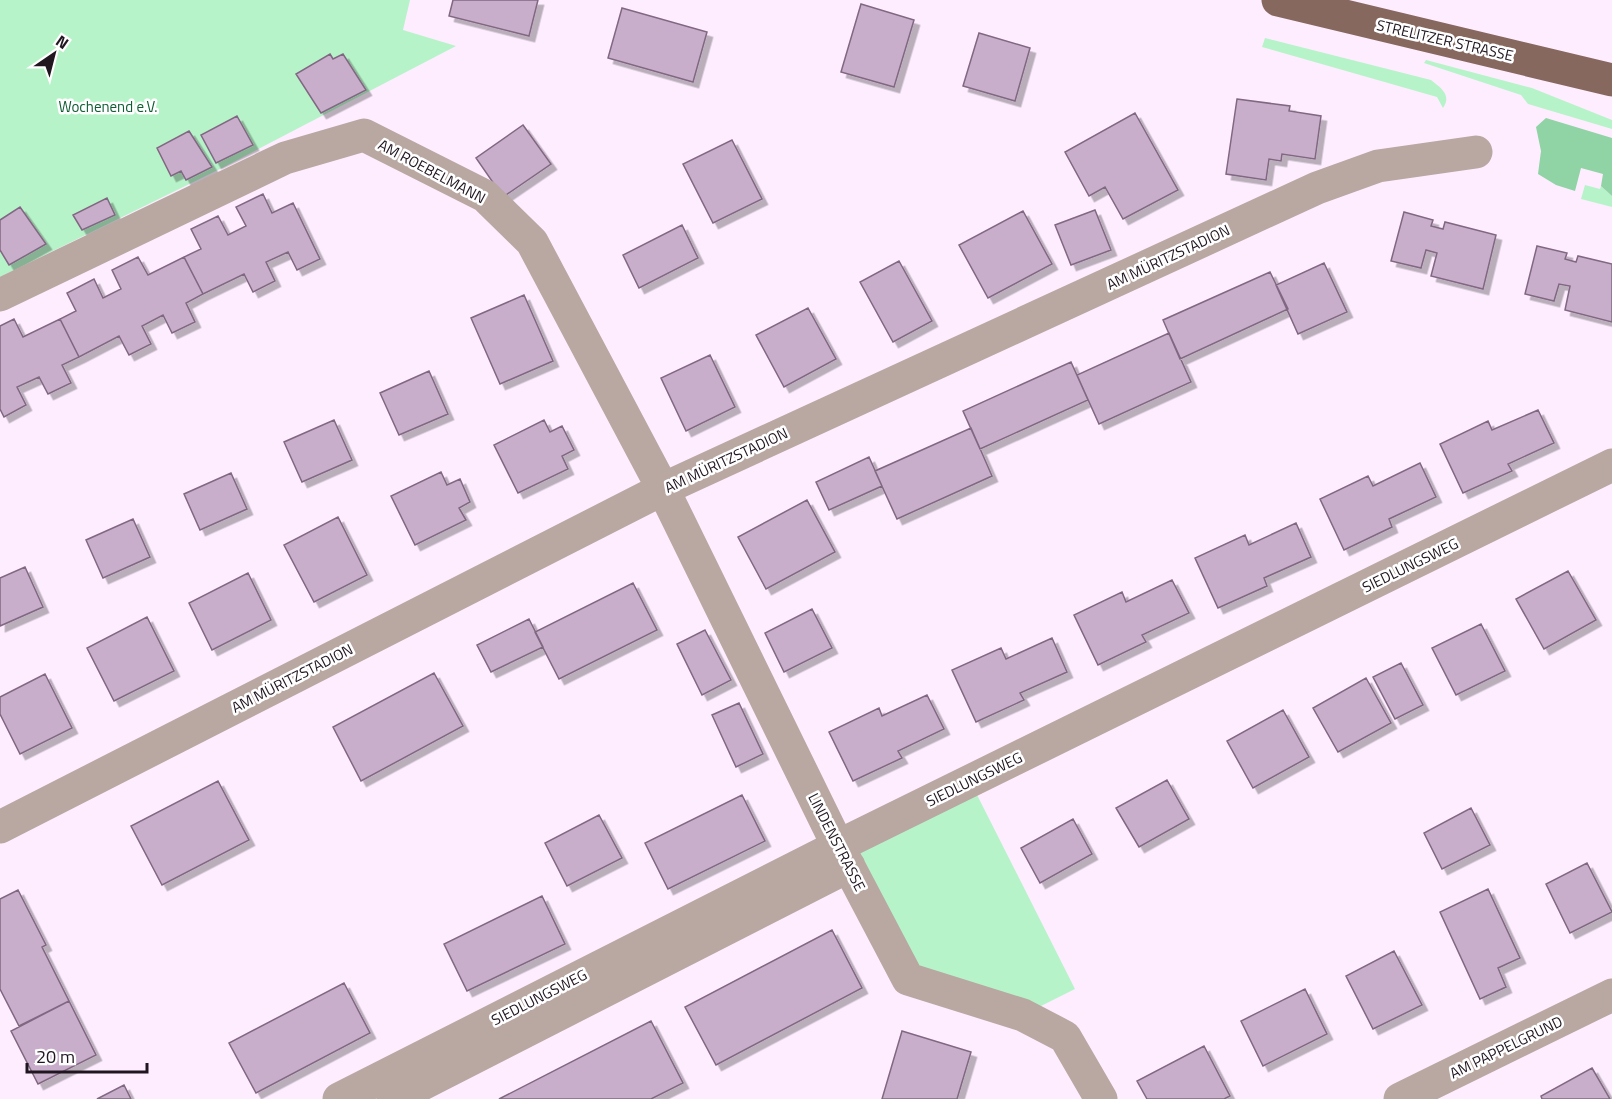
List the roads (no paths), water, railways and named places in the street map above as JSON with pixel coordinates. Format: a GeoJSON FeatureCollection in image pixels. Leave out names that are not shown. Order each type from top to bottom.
{"type":"FeatureCollection","features":[{"type":"Feature","properties":{"kind":"main road","name":"STRELITZER STRASSE"},"geometry":{"type":"LineString","coordinates":[[1278,0],[1612,80]]}},
{"type":"Feature","properties":{"kind":"street","name":"AM ROEBELMANN"},"geometry":{"type":"LineString","coordinates":[[0,295],[285,158],[364,135],[485,196],[532,242],[663,489]]}},
{"type":"Feature","properties":{"kind":"street","name":"AM MÜRITZSTADION"},"geometry":{"type":"LineString","coordinates":[[0,827],[663,489],[1317,188],[1378,166],[1476,152]]}},
{"type":"Feature","properties":{"kind":"street","name":"SIEDLUNGSWEG"},"geometry":{"type":"LineString","coordinates":[[339,1099],[843,856],[1612,465]]}},
{"type":"Feature","properties":{"kind":"street","name":"LINDENSTRASSE"},"geometry":{"type":"LineString","coordinates":[[663,489],[843,856],[908,979],[1023,1015],[1065,1037],[1101,1099]]}},
{"type":"Feature","properties":{"kind":"street","name":"SIEDLUNGSWEG"},"geometry":{"type":"LineString","coordinates":[[393,1099],[843,856]]}},
{"type":"Feature","properties":{"kind":"street","name":"AM PAPPELGRUND"},"geometry":{"type":"LineString","coordinates":[[1400,1099],[1612,995]]}},
{"type":"Feature","properties":{"kind":"park label","name":"Wochenend e.V."},"geometry":{"type":"Point","coordinates":[108,106]}}]}
